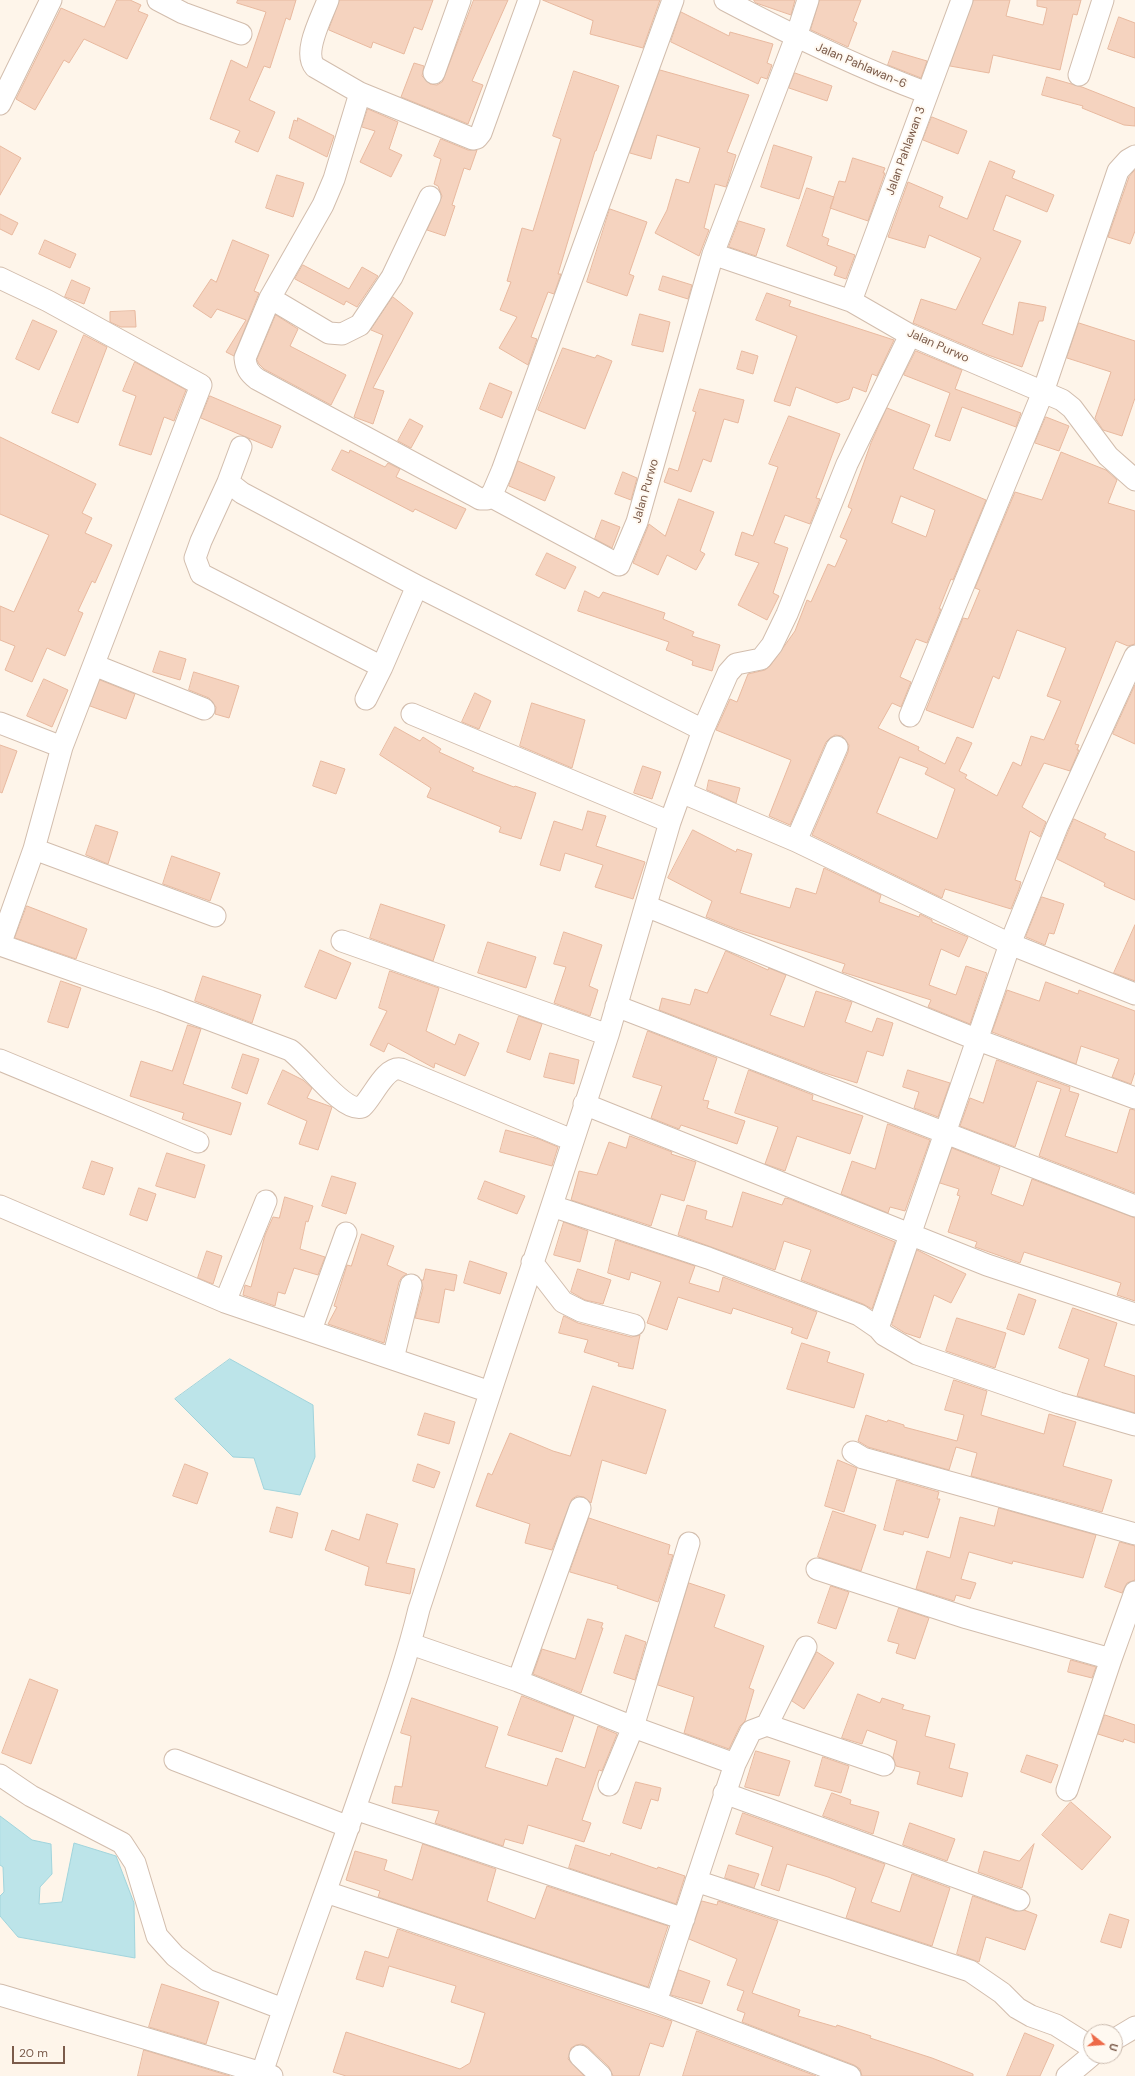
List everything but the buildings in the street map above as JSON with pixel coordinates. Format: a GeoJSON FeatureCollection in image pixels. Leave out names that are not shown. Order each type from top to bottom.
{"type":"FeatureCollection","features":[{"type":"Feature","properties":{"kind":"street"},"geometry":{"type":"LineString","coordinates":[[0,102],[51,0]]}},
{"type":"Feature","properties":{"kind":"street"},"geometry":{"type":"LineString","coordinates":[[158,0],[186,6],[241,34]]}},
{"type":"Feature","properties":{"kind":"street"},"geometry":{"type":"LineString","coordinates":[[328,0],[312,42],[311,60],[315,67],[360,94],[466,138],[476,139],[481,133],[529,0]]}},
{"type":"Feature","properties":{"kind":"street"},"geometry":{"type":"LineString","coordinates":[[434,73],[460,0]]}},
{"type":"Feature","properties":{"kind":"street"},"geometry":{"type":"LineString","coordinates":[[360,94],[344,152],[326,199],[270,298],[245,358],[247,370],[252,375],[473,495],[485,499],[490,496],[502,471],[673,0]]}},
{"type":"Feature","properties":{"kind":"street"},"geometry":{"type":"LineString","coordinates":[[725,0],[796,37]]}},
{"type":"Feature","properties":{"kind":"street","name":"Jalan Purwo"},"geometry":{"type":"LineString","coordinates":[[490,496],[619,564],[637,522],[713,254],[796,37],[808,0]]}},
{"type":"Feature","properties":{"kind":"street","name":"Jalan Pahlawan 3"},"geometry":{"type":"LineString","coordinates":[[851,301],[962,0]]}},
{"type":"Feature","properties":{"kind":"street"},"geometry":{"type":"LineString","coordinates":[[1079,76],[1103,0]]}},
{"type":"Feature","properties":{"kind":"street","name":"Jalan Pahlawan-6"},"geometry":{"type":"LineString","coordinates":[[796,37],[875,73],[927,93]]}},
{"type":"Feature","properties":{"kind":"street"},"geometry":{"type":"LineString","coordinates":[[910,716],[1043,392],[1118,171],[1135,156]]}},
{"type":"Feature","properties":{"kind":"street"},"geometry":{"type":"LineString","coordinates":[[270,298],[329,333],[342,334],[360,325],[392,277],[430,197]]}},
{"type":"Feature","properties":{"kind":"street","name":"Jalan Purwo"},"geometry":{"type":"LineString","coordinates":[[713,254],[851,301],[910,335],[1062,400],[1072,408],[1108,456],[1135,480]]}},
{"type":"Feature","properties":{"kind":"street"},"geometry":{"type":"LineString","coordinates":[[0,278],[48,301],[201,385],[62,747],[34,849],[1,937],[160,1001],[290,1050],[300,1057],[342,1102],[353,1107],[358,1108],[365,1104],[388,1073],[397,1068],[407,1070],[572,1140]]}},
{"type":"Feature","properties":{"kind":"street"},"geometry":{"type":"LineString","coordinates":[[0,1995],[265,2075],[283,2008],[326,1892],[411,1644],[419,1609],[532,1262],[552,1206],[572,1140],[608,1035],[670,822],[703,730],[728,673],[736,664],[761,659],[772,645],[787,614],[847,464],[910,335]]}},
{"type":"Feature","properties":{"kind":"street"},"geometry":{"type":"LineString","coordinates":[[241,447],[228,482],[201,540],[195,558],[200,574],[382,667]]}},
{"type":"Feature","properties":{"kind":"street"},"geometry":{"type":"LineString","coordinates":[[228,482],[242,493],[417,586],[703,730]]}},
{"type":"Feature","properties":{"kind":"street"},"geometry":{"type":"LineString","coordinates":[[366,700],[417,586]]}},
{"type":"Feature","properties":{"kind":"street"},"geometry":{"type":"LineString","coordinates":[[878,1328],[1010,944],[1056,827],[1135,656]]}},
{"type":"Feature","properties":{"kind":"street"},"geometry":{"type":"LineString","coordinates":[[94,665],[204,709]]}},
{"type":"Feature","properties":{"kind":"street"},"geometry":{"type":"LineString","coordinates":[[412,714],[670,822]]}},
{"type":"Feature","properties":{"kind":"street"},"geometry":{"type":"LineString","coordinates":[[0,723],[62,747]]}},
{"type":"Feature","properties":{"kind":"street"},"geometry":{"type":"LineString","coordinates":[[796,841],[837,747]]}},
{"type":"Feature","properties":{"kind":"street"},"geometry":{"type":"LineString","coordinates":[[681,792],[796,841],[1010,944],[1135,994]]}},
{"type":"Feature","properties":{"kind":"street"},"geometry":{"type":"LineString","coordinates":[[34,849],[215,916]]}},
{"type":"Feature","properties":{"kind":"street"},"geometry":{"type":"LineString","coordinates":[[646,906],[978,1040],[1135,1098]]}},
{"type":"Feature","properties":{"kind":"street"},"geometry":{"type":"LineString","coordinates":[[342,941],[608,1035]]}},
{"type":"Feature","properties":{"kind":"street"},"geometry":{"type":"LineString","coordinates":[[616,1006],[1135,1206]]}},
{"type":"Feature","properties":{"kind":"street"},"geometry":{"type":"LineString","coordinates":[[0,1060],[198,1142]]}},
{"type":"Feature","properties":{"kind":"street"},"geometry":{"type":"LineString","coordinates":[[584,1104],[910,1232],[987,1265],[1135,1314]]}},
{"type":"Feature","properties":{"kind":"street"},"geometry":{"type":"LineString","coordinates":[[225,1302],[266,1201]]}},
{"type":"Feature","properties":{"kind":"street"},"geometry":{"type":"LineString","coordinates":[[0,1206],[225,1302],[490,1392]]}},
{"type":"Feature","properties":{"kind":"street"},"geometry":{"type":"LineString","coordinates":[[552,1206],[729,1266],[860,1315],[878,1328],[884,1335],[917,1354],[1059,1403],[1135,1425]]}},
{"type":"Feature","properties":{"kind":"street"},"geometry":{"type":"LineString","coordinates":[[311,1330],[346,1233]]}},
{"type":"Feature","properties":{"kind":"street"},"geometry":{"type":"LineString","coordinates":[[532,1262],[563,1302],[581,1311],[634,1325]]}},
{"type":"Feature","properties":{"kind":"street"},"geometry":{"type":"LineString","coordinates":[[393,1359],[412,1285]]}},
{"type":"Feature","properties":{"kind":"street"},"geometry":{"type":"LineString","coordinates":[[853,1452],[863,1458],[1135,1534]]}},
{"type":"Feature","properties":{"kind":"street"},"geometry":{"type":"LineString","coordinates":[[518,1682],[580,1508]]}},
{"type":"Feature","properties":{"kind":"street"},"geometry":{"type":"LineString","coordinates":[[609,1784],[633,1727],[689,1544]]}},
{"type":"Feature","properties":{"kind":"street"},"geometry":{"type":"LineString","coordinates":[[817,1569],[967,1618],[1111,1659]]}},
{"type":"Feature","properties":{"kind":"street"},"geometry":{"type":"LineString","coordinates":[[1067,1790],[1135,1592]]}},
{"type":"Feature","properties":{"kind":"street"},"geometry":{"type":"LineString","coordinates":[[411,1644],[518,1682],[633,1727],[735,1764]]}},
{"type":"Feature","properties":{"kind":"street"},"geometry":{"type":"LineString","coordinates":[[767,1725],[806,1647]]}},
{"type":"Feature","properties":{"kind":"street"},"geometry":{"type":"LineString","coordinates":[[656,2002],[724,1793],[750,1731],[767,1725],[884,1765]]}},
{"type":"Feature","properties":{"kind":"street"},"geometry":{"type":"LineString","coordinates":[[176,1760],[352,1818],[684,1919]]}},
{"type":"Feature","properties":{"kind":"street"},"geometry":{"type":"LineString","coordinates":[[0,1775],[31,1796],[122,1843],[135,1863],[157,1936],[175,1956],[207,1980],[283,2008]]}},
{"type":"Feature","properties":{"kind":"street"},"geometry":{"type":"LineString","coordinates":[[724,1793],[1019,1900]]}},
{"type":"Feature","properties":{"kind":"street"},"geometry":{"type":"LineString","coordinates":[[696,1881],[970,1971],[1002,1993],[1016,2008],[1031,2016],[1056,2025],[1083,2042]]}},
{"type":"Feature","properties":{"kind":"street"},"geometry":{"type":"LineString","coordinates":[[326,1892],[656,2002],[850,2076]]}},
{"type":"Feature","properties":{"kind":"street"},"geometry":{"type":"LineString","coordinates":[[1123,2034],[1135,2027]]}},
{"type":"Feature","properties":{"kind":"street"},"geometry":{"type":"LineString","coordinates":[[580,2056],[601,2076]]}},
{"type":"Feature","properties":{"kind":"street"},"geometry":{"type":"LineString","coordinates":[[1067,2076],[1083,2063]]}},
{"type":"Feature","properties":{"kind":"water"},"geometry":{"type":"Polygon","coordinates":[[[230,1359],[313,1405],[315,1457],[300,1495],[264,1489],[254,1458],[233,1457],[175,1399],[230,1359]]]}},
{"type":"Feature","properties":{"kind":"water"},"geometry":{"type":"Polygon","coordinates":[[[0,1816],[32,1840],[51,1844],[52,1874],[40,1887],[39,1904],[62,1902],[74,1843],[116,1856],[134,1903],[135,1958],[18,1937],[0,1916],[0,1896],[4,1892],[3,1867],[0,1865],[0,1816]]]}}]}
